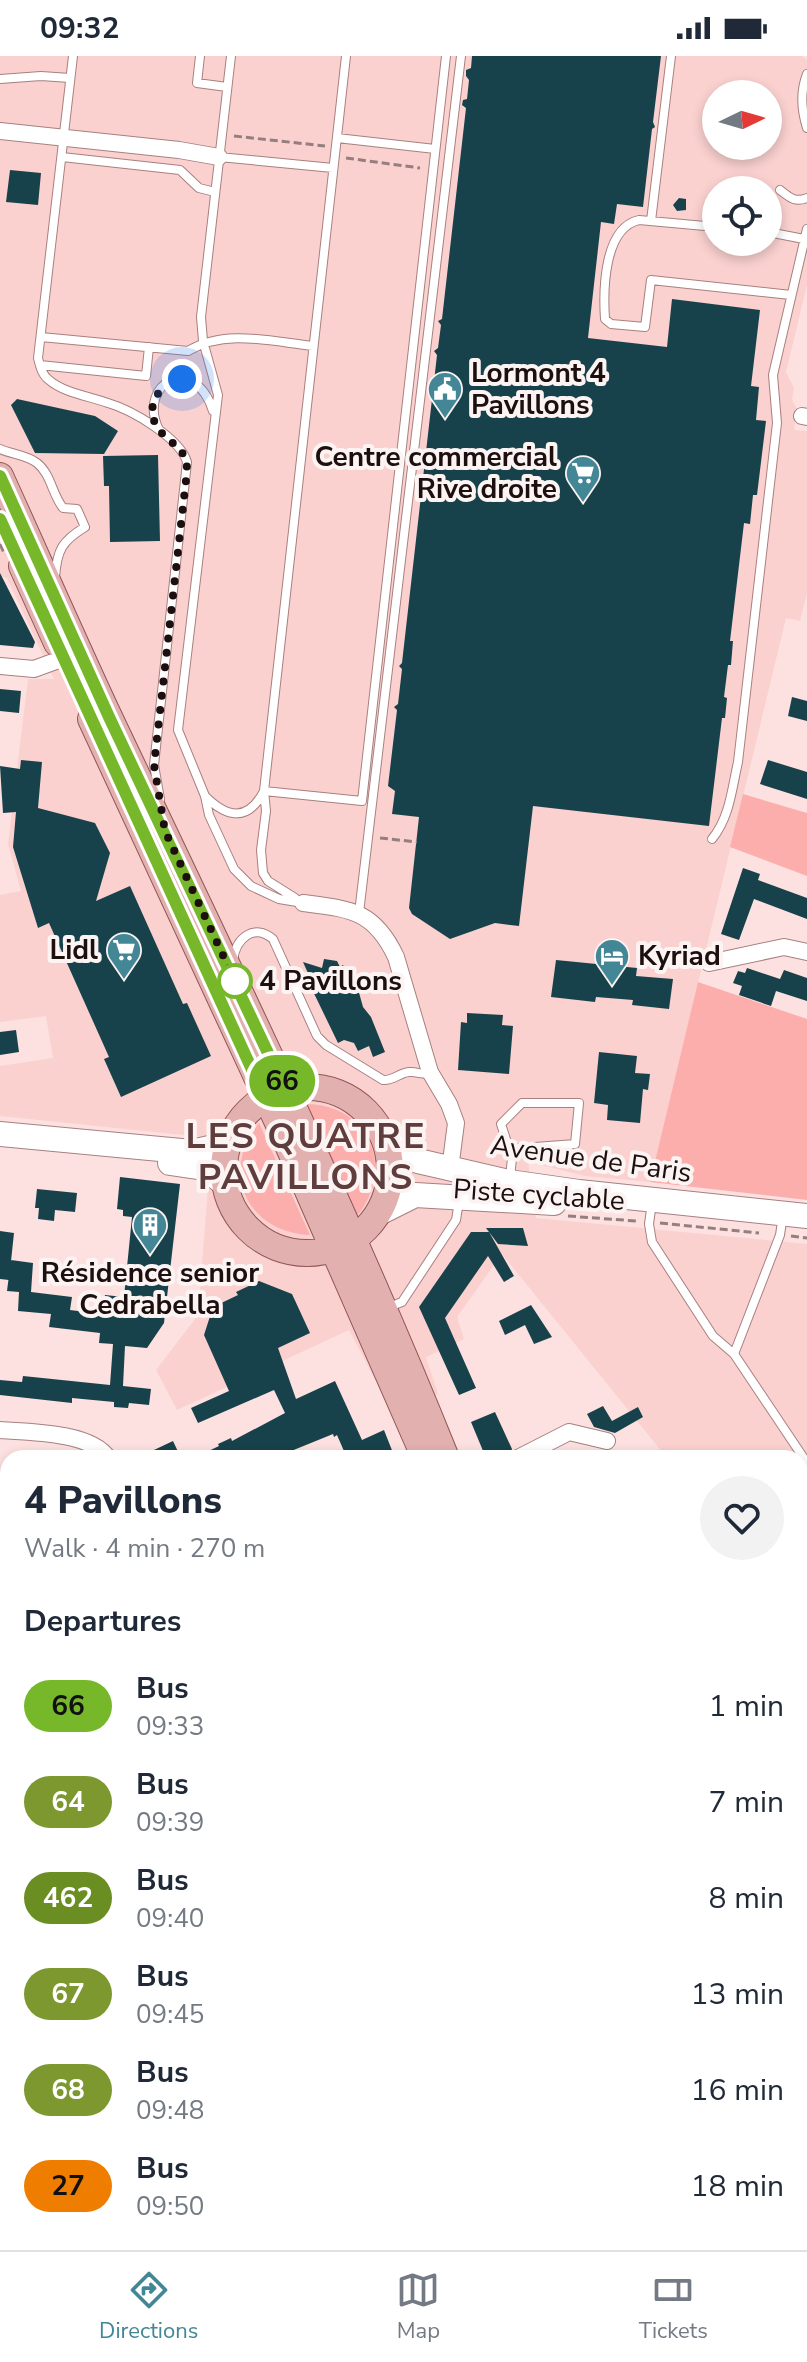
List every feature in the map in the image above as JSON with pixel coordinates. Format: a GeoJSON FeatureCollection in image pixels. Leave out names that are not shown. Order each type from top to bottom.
{"type":"FeatureCollection","features":[{"type":"Feature","properties":{"kind":"main road"},"geometry":{"type":"LineString","coordinates":[[0,476],[109,717],[232,973],[275,1093]]}},
{"type":"Feature","properties":{"kind":"main road"},"geometry":{"type":"LineString","coordinates":[[0,519],[305,1157],[343,1244],[422,1450]]}},
{"type":"Feature","properties":{"kind":"main road"},"geometry":{"type":"LineString","coordinates":[[313,1086],[339,1092],[363,1107],[380,1129],[388,1149],[391,1171],[387,1193],[379,1213],[343,1244],[319,1253],[291,1252],[264,1241],[243,1223],[225,1184],[225,1160],[231,1137],[245,1114],[275,1093],[313,1086]]}},
{"type":"Feature","properties":{"kind":"main road","name":"Avenue de Paris"},"geometry":{"type":"LineString","coordinates":[[380,1129],[406,1155],[418,1161],[651,1211]]}},
{"type":"Feature","properties":{"kind":"main road"},"geometry":{"type":"LineString","coordinates":[[0,1134],[192,1152],[218,1146],[231,1137]]}},
{"type":"Feature","properties":{"kind":"main road"},"geometry":{"type":"LineString","coordinates":[[0,1146],[192,1165],[216,1175],[225,1184]]}},
{"type":"Feature","properties":{"kind":"main road","name":"Avenue de Paris"},"geometry":{"type":"LineString","coordinates":[[379,1213],[415,1195],[532,1201],[788,1222],[807,1228]]}},
{"type":"Feature","properties":{"kind":"main road"},"geometry":{"type":"LineString","coordinates":[[343,1244],[385,1308],[443,1450]]}},
{"type":"Feature","properties":{"kind":"street"},"geometry":{"type":"LineString","coordinates":[[0,131],[219,157]]}},
{"type":"Feature","properties":{"kind":"street"},"geometry":{"type":"LineString","coordinates":[[0,666],[34,669],[64,658]]}},
{"type":"Feature","properties":{"kind":"street"},"geometry":{"type":"LineString","coordinates":[[303,903],[359,913],[381,930],[396,957],[430,1072],[456,1123],[450,1169]]}},
{"type":"Feature","properties":{"kind":"street"},"geometry":{"type":"LineString","coordinates":[[709,963],[784,947],[807,952]]}},
{"type":"Feature","properties":{"kind":"street"},"geometry":{"type":"LineString","coordinates":[[0,1430],[60,1435],[103,1450]]}},
{"type":"Feature","properties":{"kind":"street"},"geometry":{"type":"LineString","coordinates":[[534,1450],[569,1432],[607,1441]]}},
{"type":"Feature","properties":{"kind":"lane"},"geometry":{"type":"LineString","coordinates":[[73,56],[40,365],[51,382],[113,404],[160,431],[185,454],[187,471],[154,765],[165,831]]}},
{"type":"Feature","properties":{"kind":"lane"},"geometry":{"type":"LineString","coordinates":[[200,56],[197,83],[227,87]]}},
{"type":"Feature","properties":{"kind":"lane"},"geometry":{"type":"LineString","coordinates":[[231,56],[201,317],[203,341],[218,395],[178,730],[205,796],[209,815],[234,869],[242,880],[279,899],[303,903]]}},
{"type":"Feature","properties":{"kind":"lane"},"geometry":{"type":"LineString","coordinates":[[303,903],[274,886],[263,873],[261,850],[266,811],[264,791],[346,56]]}},
{"type":"Feature","properties":{"kind":"lane"},"geometry":{"type":"LineString","coordinates":[[264,791],[362,801],[446,56]]}},
{"type":"Feature","properties":{"kind":"lane"},"geometry":{"type":"LineString","coordinates":[[359,913],[461,56]]}},
{"type":"Feature","properties":{"kind":"lane"},"geometry":{"type":"LineString","coordinates":[[651,221],[671,56]]}},
{"type":"Feature","properties":{"kind":"lane"},"geometry":{"type":"LineString","coordinates":[[807,74],[802,90],[802,109],[807,128]]}},
{"type":"Feature","properties":{"kind":"lane"},"geometry":{"type":"LineString","coordinates":[[0,79],[41,76],[70,78]]}},
{"type":"Feature","properties":{"kind":"lane"},"geometry":{"type":"LineString","coordinates":[[337,138],[435,149]]}},
{"type":"Feature","properties":{"kind":"lane"},"geometry":{"type":"LineString","coordinates":[[62,157],[180,170],[199,188],[215,192]]}},
{"type":"Feature","properties":{"kind":"lane"},"geometry":{"type":"LineString","coordinates":[[219,157],[333,168]]}},
{"type":"Feature","properties":{"kind":"lane"},"geometry":{"type":"LineString","coordinates":[[782,192],[791,199],[800,201],[807,198]]}},
{"type":"Feature","properties":{"kind":"lane"},"geometry":{"type":"LineString","coordinates":[[702,226],[628,222],[618,232],[610,251],[605,319],[611,324],[645,327],[651,280],[791,295]]}},
{"type":"Feature","properties":{"kind":"lane"},"geometry":{"type":"LineString","coordinates":[[712,839],[721,829],[727,814],[738,762],[777,423],[773,375],[807,229]]}},
{"type":"Feature","properties":{"kind":"lane"},"geometry":{"type":"LineString","coordinates":[[782,235],[804,239]]}},
{"type":"Feature","properties":{"kind":"lane"},"geometry":{"type":"LineString","coordinates":[[41,337],[188,351],[203,341],[230,337],[313,346]]}},
{"type":"Feature","properties":{"kind":"lane"},"geometry":{"type":"LineString","coordinates":[[146,376],[149,347]]}},
{"type":"Feature","properties":{"kind":"lane"},"geometry":{"type":"LineString","coordinates":[[40,365],[155,377],[163,385]]}},
{"type":"Feature","properties":{"kind":"lane"},"geometry":{"type":"LineString","coordinates":[[160,431],[152,411],[156,394],[163,385],[182,379],[195,382],[208,396],[214,415]]}},
{"type":"Feature","properties":{"kind":"lane"},"geometry":{"type":"LineString","coordinates":[[0,449],[38,463],[48,476],[59,503],[63,508],[77,509],[85,527],[66,538],[58,559],[55,575],[58,602]]}},
{"type":"Feature","properties":{"kind":"lane"},"geometry":{"type":"LineString","coordinates":[[205,796],[218,810],[240,813],[254,805],[264,791]]}},
{"type":"Feature","properties":{"kind":"lane"},"geometry":{"type":"LineString","coordinates":[[232,973],[238,942],[246,935],[265,932],[273,939],[317,1036],[326,1045],[383,1080],[391,1081],[411,1072],[423,1075],[430,1072]]}},
{"type":"Feature","properties":{"kind":"lane"},"geometry":{"type":"LineString","coordinates":[[385,1308],[402,1302],[456,1220],[459,1198],[475,1192],[505,1188],[509,1182],[512,1167],[501,1124],[522,1103],[579,1103],[575,1144],[509,1149]]}},
{"type":"Feature","properties":{"kind":"lane"},"geometry":{"type":"LineString","coordinates":[[651,1211],[652,1242],[713,1336],[734,1354],[798,1450]]}},
{"type":"Feature","properties":{"kind":"lane"},"geometry":{"type":"LineString","coordinates":[[734,1354],[788,1222]]}},
{"type":"Feature","properties":{"kind":"path"},"geometry":{"type":"LineString","coordinates":[[369,837],[417,842]]}},
{"type":"Feature","properties":{"kind":"path","name":"Piste cyclable"},"geometry":{"type":"LineString","coordinates":[[565,1216],[651,1211],[788,1222],[807,1238]]}},
{"type":"Feature","properties":{"kind":"shaded area"},"geometry":{"type":"Polygon","coordinates":[[[0,56],[802,56],[807,60],[807,285],[786,372],[794,388],[792,400],[797,409],[794,430],[807,431],[807,593],[800,621],[786,618],[650,1182],[585,1176],[528,1162],[536,1218],[807,1244],[807,1450],[661,1450],[502,1254],[457,1317],[464,1339],[426,1357],[438,1394],[393,1414],[349,1330],[177,1410],[156,1370],[198,1315],[212,1138],[0,1116],[0,1066],[53,1058],[46,1016],[0,1022],[0,895],[21,891],[8,844],[28,679],[54,679],[7,578],[0,576],[0,56]]]}},
{"type":"Feature","properties":{"kind":"shaded area"},"geometry":{"type":"Polygon","coordinates":[[[743,794],[807,813],[807,876],[730,847],[743,794]]]}},
{"type":"Feature","properties":{"kind":"shaded area"},"geometry":{"type":"Polygon","coordinates":[[[698,982],[807,1019],[807,1200],[650,1182],[698,982]]]}},
{"type":"Feature","properties":{"kind":"shaded area"},"geometry":{"type":"Polygon","coordinates":[[[307,1104],[329,1107],[346,1115],[360,1127],[370,1142],[375,1160],[374,1178],[369,1197],[357,1216],[307,1104]]]}},
{"type":"Feature","properties":{"kind":"shaded area"},"geometry":{"type":"Polygon","coordinates":[[[259,1123],[310,1235],[288,1231],[270,1223],[256,1211],[246,1196],[241,1179],[241,1161],[247,1142],[259,1123]]]}},
{"type":"Feature","properties":{"kind":"building","name":"Centre commercial Rive droite"},"geometry":{"type":"Polygon","coordinates":[[[472,56],[661,56],[653,122],[655,127],[652,129],[643,207],[617,204],[614,224],[601,222],[588,338],[667,347],[672,299],[760,310],[751,386],[759,387],[756,420],[766,421],[757,495],[753,495],[750,524],[744,523],[730,641],[733,641],[731,665],[728,665],[724,697],[727,698],[725,718],[722,718],[709,826],[533,806],[519,926],[495,923],[450,939],[412,914],[409,908],[419,817],[392,814],[395,791],[388,786],[397,710],[394,707],[398,704],[402,669],[399,666],[402,663],[437,355],[434,351],[438,348],[441,325],[438,321],[442,319],[466,108],[462,105],[463,100],[467,99],[469,80],[466,70],[471,68],[472,56]]]}},
{"type":"Feature","properties":{"kind":"building"},"geometry":{"type":"Polygon","coordinates":[[[10,170],[41,173],[38,205],[6,202],[10,170]]]}},
{"type":"Feature","properties":{"kind":"building"},"geometry":{"type":"Polygon","coordinates":[[[679,198],[686,199],[686,210],[677,211],[673,205],[679,198]]]}},
{"type":"Feature","properties":{"kind":"building"},"geometry":{"type":"Polygon","coordinates":[[[17,399],[95,416],[118,431],[104,454],[35,453],[11,405],[17,399]]]}},
{"type":"Feature","properties":{"kind":"building"},"geometry":{"type":"Polygon","coordinates":[[[158,455],[160,541],[110,542],[109,486],[104,486],[103,456],[158,455]]]}},
{"type":"Feature","properties":{"kind":"building"},"geometry":{"type":"Polygon","coordinates":[[[0,573],[35,642],[33,648],[0,645],[0,573]]]}},
{"type":"Feature","properties":{"kind":"building"},"geometry":{"type":"Polygon","coordinates":[[[0,689],[21,691],[19,713],[0,711],[0,689]]]}},
{"type":"Feature","properties":{"kind":"building"},"geometry":{"type":"Polygon","coordinates":[[[792,697],[807,701],[807,721],[788,716],[792,697]]]}},
{"type":"Feature","properties":{"kind":"building","name":"Lidl"},"geometry":{"type":"Polygon","coordinates":[[[21,760],[42,762],[38,808],[95,823],[110,853],[96,901],[130,886],[183,1004],[187,1003],[211,1056],[121,1097],[104,1059],[109,1057],[49,923],[38,928],[13,847],[16,812],[3,813],[0,766],[20,769],[21,760]]]}},
{"type":"Feature","properties":{"kind":"building"},"geometry":{"type":"Polygon","coordinates":[[[768,760],[807,772],[807,799],[760,784],[768,760]]]}},
{"type":"Feature","properties":{"kind":"building"},"geometry":{"type":"Polygon","coordinates":[[[743,868],[760,874],[758,880],[807,898],[807,919],[754,899],[739,940],[721,934],[743,868]]]}},
{"type":"Feature","properties":{"kind":"building"},"geometry":{"type":"Polygon","coordinates":[[[324,959],[337,961],[340,967],[343,965],[354,988],[358,989],[363,1007],[371,1017],[385,1052],[373,1057],[369,1046],[358,1051],[354,1043],[344,1040],[338,1043],[308,981],[311,980],[303,962],[322,968],[324,959]]]}},
{"type":"Feature","properties":{"kind":"building","name":"Kyriad"},"geometry":{"type":"Polygon","coordinates":[[[556,960],[637,968],[636,976],[673,979],[669,1009],[632,1005],[633,1000],[596,997],[595,1002],[551,997],[556,960]]]}},
{"type":"Feature","properties":{"kind":"building"},"geometry":{"type":"Polygon","coordinates":[[[747,968],[780,979],[784,970],[807,978],[807,1001],[776,991],[771,1006],[739,995],[742,986],[733,983],[738,971],[745,973],[747,968]]]}},
{"type":"Feature","properties":{"kind":"building"},"geometry":{"type":"Polygon","coordinates":[[[467,1013],[503,1015],[502,1025],[513,1026],[509,1074],[458,1070],[461,1022],[467,1023],[467,1013]]]}},
{"type":"Feature","properties":{"kind":"building"},"geometry":{"type":"Polygon","coordinates":[[[16,1030],[19,1052],[0,1055],[0,1032],[16,1030]]]}},
{"type":"Feature","properties":{"kind":"building"},"geometry":{"type":"Polygon","coordinates":[[[599,1052],[637,1056],[635,1073],[650,1074],[648,1090],[643,1089],[640,1123],[607,1120],[608,1105],[594,1103],[599,1052]]]}},
{"type":"Feature","properties":{"kind":"building"},"geometry":{"type":"Polygon","coordinates":[[[120,1177],[180,1184],[164,1323],[147,1348],[125,1346],[123,1386],[151,1389],[149,1405],[129,1403],[128,1408],[114,1407],[114,1402],[72,1398],[72,1403],[0,1395],[0,1380],[22,1382],[23,1376],[110,1385],[113,1344],[99,1343],[100,1333],[49,1327],[51,1314],[18,1311],[19,1292],[7,1291],[11,1260],[33,1263],[31,1292],[72,1297],[70,1310],[102,1314],[105,1295],[124,1297],[132,1217],[123,1216],[123,1210],[117,1209],[120,1177]]]}},
{"type":"Feature","properties":{"kind":"building"},"geometry":{"type":"Polygon","coordinates":[[[37,1189],[77,1193],[75,1212],[55,1210],[54,1221],[38,1219],[39,1208],[35,1208],[37,1189]]]}},
{"type":"Feature","properties":{"kind":"building"},"geometry":{"type":"Polygon","coordinates":[[[486,1228],[523,1228],[528,1246],[498,1244],[486,1228]]]}},
{"type":"Feature","properties":{"kind":"building"},"geometry":{"type":"Polygon","coordinates":[[[0,1231],[14,1233],[9,1280],[0,1279],[0,1231]]]}},
{"type":"Feature","properties":{"kind":"building"},"geometry":{"type":"Polygon","coordinates":[[[471,1232],[489,1232],[514,1276],[504,1282],[488,1256],[445,1318],[476,1388],[459,1395],[419,1307],[471,1232]]]}},
{"type":"Feature","properties":{"kind":"building"},"geometry":{"type":"Polygon","coordinates":[[[259,1281],[292,1294],[310,1333],[278,1348],[296,1399],[335,1381],[362,1440],[384,1430],[392,1450],[344,1450],[337,1435],[334,1437],[333,1434],[294,1450],[211,1450],[285,1413],[274,1390],[198,1423],[191,1408],[229,1391],[204,1335],[213,1307],[238,1295],[236,1292],[259,1281]]]}},
{"type":"Feature","properties":{"kind":"building"},"geometry":{"type":"Polygon","coordinates":[[[531,1305],[552,1337],[534,1344],[525,1325],[505,1335],[499,1321],[531,1305]]]}},
{"type":"Feature","properties":{"kind":"building"},"geometry":{"type":"Polygon","coordinates":[[[603,1406],[612,1421],[638,1407],[643,1417],[615,1433],[594,1427],[587,1414],[603,1406]]]}},
{"type":"Feature","properties":{"kind":"building"},"geometry":{"type":"Polygon","coordinates":[[[495,1412],[511,1450],[483,1450],[471,1422],[495,1412]]]}},
{"type":"Feature","properties":{"kind":"building"},"geometry":{"type":"Polygon","coordinates":[[[173,1441],[177,1450],[154,1450],[173,1441]]]}},
{"type":"Feature","properties":{"kind":"bus line","name":"66"},"geometry":{"type":"LineString","coordinates":[[0,476],[109,717],[179,859],[285,1089],[265,1098],[0,519]]}},
{"type":"Feature","properties":{"kind":"place","name":"Lormont 4 Pavillons"},"geometry":{"type":"Point","coordinates":[445,420]}},
{"type":"Feature","properties":{"kind":"place","name":"Centre commercial Rive droite"},"geometry":{"type":"Point","coordinates":[583,504]}},
{"type":"Feature","properties":{"kind":"place","name":"Lidl"},"geometry":{"type":"Point","coordinates":[124,981]}},
{"type":"Feature","properties":{"kind":"place","name":"4 Pavillons"},"geometry":{"type":"Point","coordinates":[235,981]}},
{"type":"Feature","properties":{"kind":"place","name":"Kyriad"},"geometry":{"type":"Point","coordinates":[612,987]}},
{"type":"Feature","properties":{"kind":"place","name":"Résidence senior Cedrabella"},"geometry":{"type":"Point","coordinates":[150,1256]}},
{"type":"Feature","properties":{"kind":"district","name":"LES QUATRE PAVILLONS"},"geometry":{"type":"Point","coordinates":[306,1156]}},
{"type":"Feature","properties":{"kind":"route"},"geometry":{"type":"LineString","coordinates":[[182,379],[163,385],[156,394],[152,411],[160,431],[179,446],[187,462],[154,765],[165,831],[235,981]]}}]}
